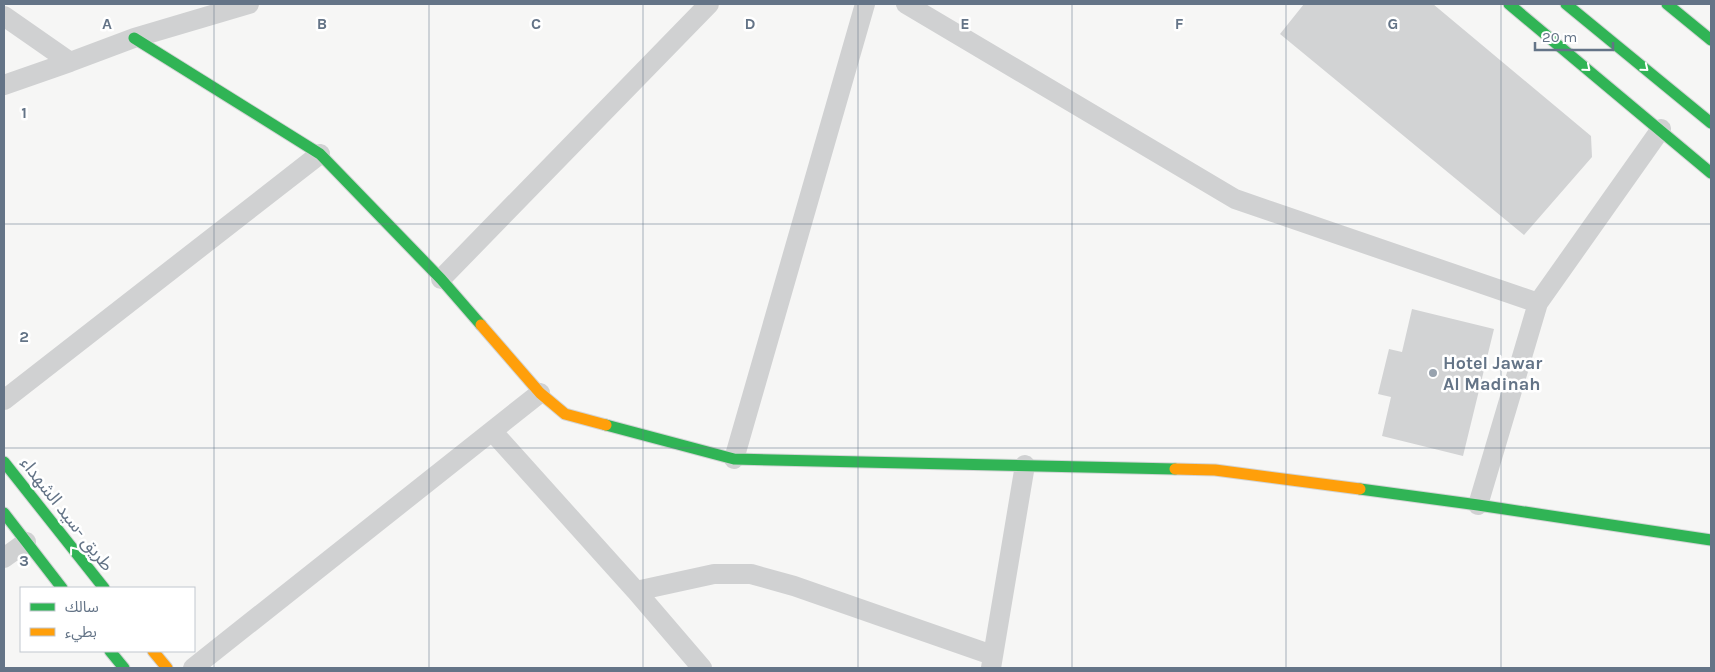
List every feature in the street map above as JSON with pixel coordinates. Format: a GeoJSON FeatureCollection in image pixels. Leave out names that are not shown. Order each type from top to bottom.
{"type":"FeatureCollection","features":[{"type":"Feature","properties":{"kind":"street"},"geometry":{"type":"LineString","coordinates":[[4,85],[134,38],[249,4]]}},
{"type":"Feature","properties":{"kind":"street"},"geometry":{"type":"LineString","coordinates":[[441,279],[709,4]]}},
{"type":"Feature","properties":{"kind":"street"},"geometry":{"type":"LineString","coordinates":[[734,459],[864,4]]}},
{"type":"Feature","properties":{"kind":"street"},"geometry":{"type":"LineString","coordinates":[[906,4],[1235,199],[1538,303]]}},
{"type":"Feature","properties":{"kind":"street"},"geometry":{"type":"LineString","coordinates":[[1509,4],[1711,173]]}},
{"type":"Feature","properties":{"kind":"street"},"geometry":{"type":"LineString","coordinates":[[1566,4],[1711,124]]}},
{"type":"Feature","properties":{"kind":"street"},"geometry":{"type":"LineString","coordinates":[[1667,4],[1711,40]]}},
{"type":"Feature","properties":{"kind":"street"},"geometry":{"type":"LineString","coordinates":[[4,16],[70,62]]}},
{"type":"Feature","properties":{"kind":"street"},"geometry":{"type":"LineString","coordinates":[[134,38],[320,154],[441,279],[540,393],[565,414],[734,459],[1215,470],[1478,505],[1711,540]]}},
{"type":"Feature","properties":{"kind":"street"},"geometry":{"type":"LineString","coordinates":[[1478,505],[1538,303],[1660,129]]}},
{"type":"Feature","properties":{"kind":"street"},"geometry":{"type":"LineString","coordinates":[[4,400],[320,154]]}},
{"type":"Feature","properties":{"kind":"street"},"geometry":{"type":"LineString","coordinates":[[193,668],[540,393]]}},
{"type":"Feature","properties":{"kind":"street"},"geometry":{"type":"LineString","coordinates":[[492,431],[636,591],[702,668]]}},
{"type":"Feature","properties":{"kind":"street","name":"طريق -سيد الشهداء"},"geometry":{"type":"LineString","coordinates":[[4,462],[103,587]]}},
{"type":"Feature","properties":{"kind":"street"},"geometry":{"type":"LineString","coordinates":[[636,591],[714,574],[752,574],[794,586],[992,661],[1025,465]]}},
{"type":"Feature","properties":{"kind":"street"},"geometry":{"type":"LineString","coordinates":[[4,513],[61,587]]}},
{"type":"Feature","properties":{"kind":"street"},"geometry":{"type":"LineString","coordinates":[[4,558],[26,542]]}},
{"type":"Feature","properties":{"kind":"street"},"geometry":{"type":"LineString","coordinates":[[111,652],[124,668]]}},
{"type":"Feature","properties":{"kind":"street"},"geometry":{"type":"LineString","coordinates":[[154,652],[167,668]]}},
{"type":"Feature","properties":{"kind":"building"},"geometry":{"type":"Polygon","coordinates":[[[1304,4],[1433,4],[1591,136],[1592,157],[1524,235],[1280,34],[1304,4]]]}},
{"type":"Feature","properties":{"kind":"building","name":"Hotel Jawar Al Madinah"},"geometry":{"type":"Polygon","coordinates":[[[1412,309],[1494,329],[1463,456],[1382,436],[1391,397],[1378,394],[1389,349],[1402,352],[1412,309]]]}},
{"type":"Feature","properties":{"kind":"traffic: fast"},"geometry":{"type":"LineString","coordinates":[[1509,4],[1711,173]]}},
{"type":"Feature","properties":{"kind":"traffic: fast"},"geometry":{"type":"LineString","coordinates":[[1566,4],[1711,123]]}},
{"type":"Feature","properties":{"kind":"traffic: fast"},"geometry":{"type":"LineString","coordinates":[[1667,4],[1711,40]]}},
{"type":"Feature","properties":{"kind":"traffic: fast"},"geometry":{"type":"LineString","coordinates":[[134,38],[320,154],[441,279],[481,325]]}},
{"type":"Feature","properties":{"kind":"traffic: fast"},"geometry":{"type":"LineString","coordinates":[[606,425],[734,459],[1175,469]]}},
{"type":"Feature","properties":{"kind":"traffic: fast"},"geometry":{"type":"LineString","coordinates":[[4,462],[103,587]]}},
{"type":"Feature","properties":{"kind":"traffic: fast"},"geometry":{"type":"LineString","coordinates":[[1360,489],[1711,540]]}},
{"type":"Feature","properties":{"kind":"traffic: fast"},"geometry":{"type":"LineString","coordinates":[[4,513],[61,587]]}},
{"type":"Feature","properties":{"kind":"traffic: fast"},"geometry":{"type":"LineString","coordinates":[[111,652],[124,668]]}},
{"type":"Feature","properties":{"kind":"traffic: slow"},"geometry":{"type":"LineString","coordinates":[[481,325],[540,393],[565,414],[606,425]]}},
{"type":"Feature","properties":{"kind":"traffic: slow"},"geometry":{"type":"LineString","coordinates":[[1175,469],[1215,470],[1360,489]]}},
{"type":"Feature","properties":{"kind":"traffic: slow"},"geometry":{"type":"LineString","coordinates":[[154,652],[167,668]]}},
{"type":"Feature","properties":{"kind":"place","name":"Hotel Jawar Al Madinah"},"geometry":{"type":"Point","coordinates":[1433,373]}}]}
